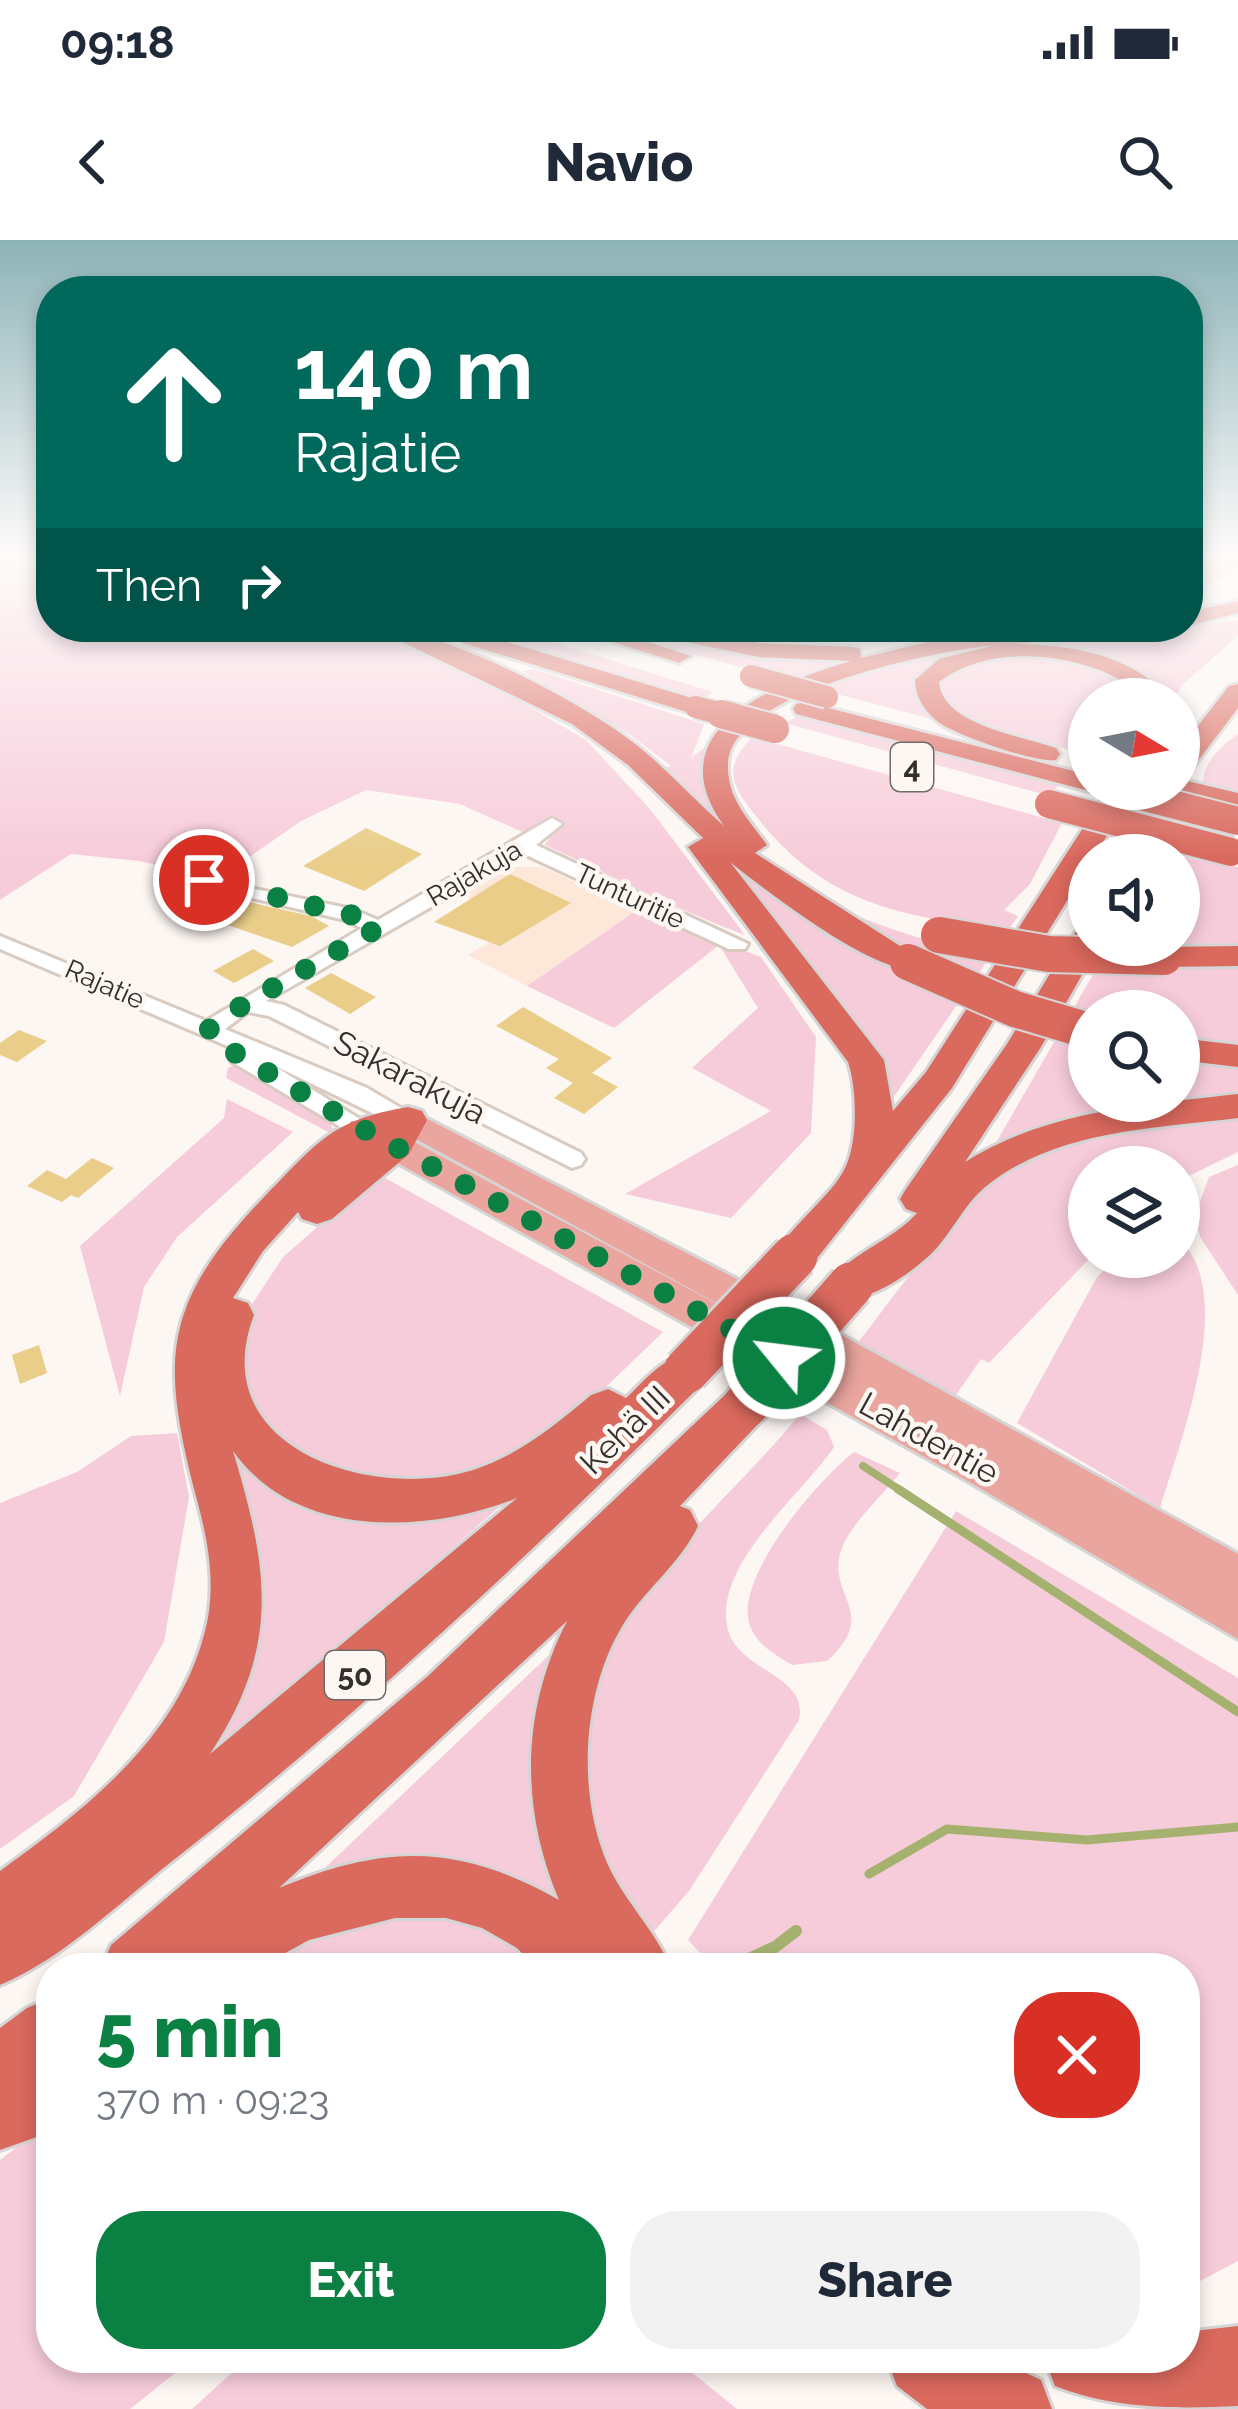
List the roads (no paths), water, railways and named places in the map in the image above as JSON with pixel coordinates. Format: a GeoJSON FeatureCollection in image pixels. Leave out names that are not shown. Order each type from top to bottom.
{"type":"FeatureCollection","features":[{"type":"Feature","properties":{"kind":"highway"},"geometry":{"type":"LineString","coordinates":[[453,658],[540,696],[610,737],[724,842],[798,899],[916,938],[1049,954],[1238,956]]}},
{"type":"Feature","properties":{"kind":"highway"},"geometry":{"type":"LineString","coordinates":[[540,658],[821,742]]}},
{"type":"Feature","properties":{"kind":"highway"},"geometry":{"type":"LineString","coordinates":[[640,658],[686,675]]}},
{"type":"Feature","properties":{"kind":"highway"},"geometry":{"type":"LineString","coordinates":[[677,658],[751,676],[816,703],[1047,754]]}},
{"type":"Feature","properties":{"kind":"highway"},"geometry":{"type":"LineString","coordinates":[[881,658],[772,696],[729,731],[713,768],[725,812],[768,861],[835,901],[916,938],[1016,1009],[1068,1024]]}},
{"type":"Feature","properties":{"kind":"highway"},"geometry":{"type":"LineString","coordinates":[[963,658],[944,665],[928,680],[928,697],[949,719],[1068,765]]}},
{"type":"Feature","properties":{"kind":"highway"},"geometry":{"type":"LineString","coordinates":[[1070,658],[1133,678]]}},
{"type":"Feature","properties":{"kind":"highway","name":"4"},"geometry":{"type":"LineString","coordinates":[[727,687],[816,703],[1068,768]]}},
{"type":"Feature","properties":{"kind":"highway"},"geometry":{"type":"LineString","coordinates":[[1200,741],[1238,691]]}},
{"type":"Feature","properties":{"kind":"highway"},"geometry":{"type":"LineString","coordinates":[[1200,755],[1238,724]]}},
{"type":"Feature","properties":{"kind":"highway"},"geometry":{"type":"LineString","coordinates":[[640,764],[866,1060],[877,1103],[866,1173]]}},
{"type":"Feature","properties":{"kind":"highway"},"geometry":{"type":"LineString","coordinates":[[1200,796],[1238,802]]}},
{"type":"Feature","properties":{"kind":"highway"},"geometry":{"type":"LineString","coordinates":[[1037,801],[1235,853]]}},
{"type":"Feature","properties":{"kind":"highway","name":"Kehä III"},"geometry":{"type":"LineString","coordinates":[[0,1952],[370,1662],[559,1495],[686,1371],[795,1256],[940,1080],[1109,810]]}},
{"type":"Feature","properties":{"kind":"highway"},"geometry":{"type":"LineString","coordinates":[[1195,810],[1238,821]]}},
{"type":"Feature","properties":{"kind":"highway","name":"Kehä III"},"geometry":{"type":"LineString","coordinates":[[152,1953],[276,1852],[524,1630],[745,1406],[851,1286],[968,1132],[1070,966]]}},
{"type":"Feature","properties":{"kind":"highway"},"geometry":{"type":"LineString","coordinates":[[1200,1051],[1238,1056]]}},
{"type":"Feature","properties":{"kind":"highway"},"geometry":{"type":"LineString","coordinates":[[851,1286],[915,1244],[967,1180],[1018,1148],[1092,1124],[1238,1106]]}},
{"type":"Feature","properties":{"kind":"highway"},"geometry":{"type":"LineString","coordinates":[[389,1131],[281,1241],[247,1283],[225,1332],[223,1365],[231,1408],[252,1444],[284,1471],[331,1491],[371,1500],[412,1503],[456,1497],[521,1474],[612,1405],[686,1371]]}},
{"type":"Feature","properties":{"kind":"highway"},"geometry":{"type":"LineString","coordinates":[[0,1910],[132,1809],[171,1763],[221,1674],[239,1595],[237,1564],[194,1397],[197,1330],[218,1280],[249,1236],[389,1131]]}},
{"type":"Feature","properties":{"kind":"highway"},"geometry":{"type":"LineString","coordinates":[[627,1953],[602,1919],[579,1873],[564,1818],[562,1712],[596,1618],[626,1576],[706,1489],[745,1406]]}},
{"type":"Feature","properties":{"kind":"highway"},"geometry":{"type":"LineString","coordinates":[[226,1953],[309,1905],[362,1888],[408,1883],[476,1893],[546,1931],[567,1953]]}},
{"type":"Feature","properties":{"kind":"highway"},"geometry":{"type":"LineString","coordinates":[[0,2071],[36,2043]]}},
{"type":"Feature","properties":{"kind":"highway"},"geometry":{"type":"LineString","coordinates":[[0,2115],[36,2101]]}},
{"type":"Feature","properties":{"kind":"highway"},"geometry":{"type":"LineString","coordinates":[[1200,2370],[1238,2366]]}},
{"type":"Feature","properties":{"kind":"highway"},"geometry":{"type":"LineString","coordinates":[[945,2373],[1012,2409]]}},
{"type":"Feature","properties":{"kind":"main road","name":"Lahdentie"},"geometry":{"type":"LineString","coordinates":[[389,1131],[777,1318],[1238,1578]]}},
{"type":"Feature","properties":{"kind":"main road","name":"Lahdentie"},"geometry":{"type":"LineString","coordinates":[[389,1131],[1238,1617]]}},
{"type":"Feature","properties":{"kind":"street","name":"Rajakuja"},"geometry":{"type":"LineString","coordinates":[[208,1030],[244,1004],[523,846],[551,824]]}},
{"type":"Feature","properties":{"kind":"street","name":"Tunturitie"},"geometry":{"type":"LineString","coordinates":[[523,846],[737,944]]}},
{"type":"Feature","properties":{"kind":"street"},"geometry":{"type":"LineString","coordinates":[[204,880],[352,915],[378,928]]}},
{"type":"Feature","properties":{"kind":"street","name":"Rajatie"},"geometry":{"type":"LineString","coordinates":[[0,942],[356,1090],[389,1131]]}},
{"type":"Feature","properties":{"kind":"street","name":"Sakarakuja"},"geometry":{"type":"LineString","coordinates":[[244,1004],[275,1010],[572,1159]]}},
{"type":"Feature","properties":{"kind":"street","name":"Rajatie"},"geometry":{"type":"LineString","coordinates":[[208,1030],[225,1047],[389,1131]]}},
{"type":"Feature","properties":{"kind":"waterway"},"geometry":{"type":"LineString","coordinates":[[863,1466],[903,1492]]}},
{"type":"Feature","properties":{"kind":"waterway"},"geometry":{"type":"LineString","coordinates":[[898,1489],[1238,1712]]}},
{"type":"Feature","properties":{"kind":"waterway"},"geometry":{"type":"LineString","coordinates":[[869,1874],[947,1829],[1087,1840],[1238,1827]]}},
{"type":"Feature","properties":{"kind":"waterway"},"geometry":{"type":"LineString","coordinates":[[762,1953],[796,1931]]}}]}
